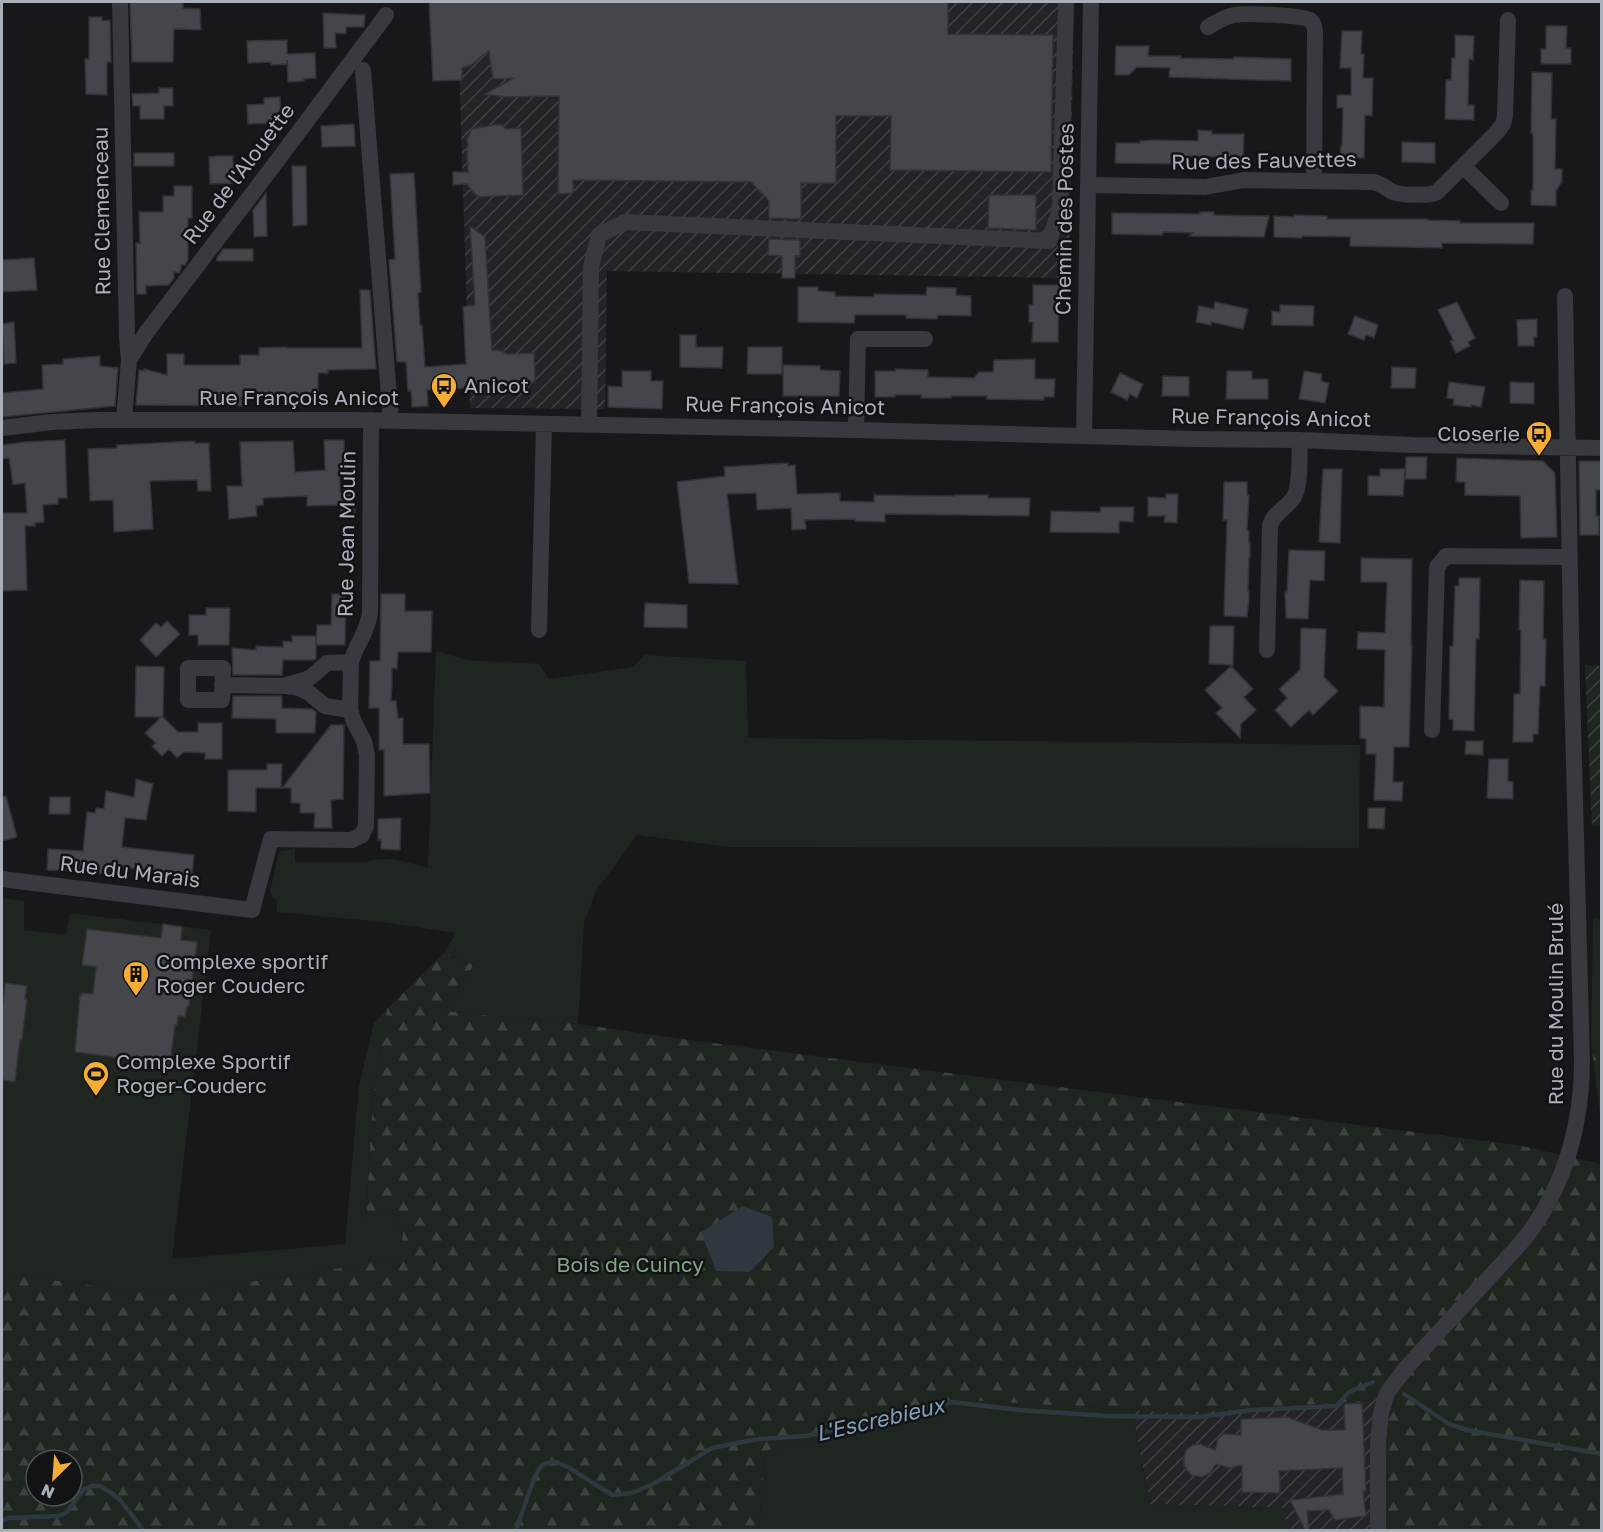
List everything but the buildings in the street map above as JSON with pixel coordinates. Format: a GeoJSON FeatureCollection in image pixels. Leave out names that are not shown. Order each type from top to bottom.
{"type":"FeatureCollection","features":[{"type":"Feature","properties":{"kind":"street","name":"Rue Clemenceau"},"geometry":{"type":"LineString","coordinates":[[120,2],[129,360],[124,419]]}},
{"type":"Feature","properties":{"kind":"street"},"geometry":{"type":"LineString","coordinates":[[589,424],[591,267],[599,235],[625,222],[1049,241],[1059,210],[1065,2]]}},
{"type":"Feature","properties":{"kind":"street","name":"Chemin des Postes"},"geometry":{"type":"LineString","coordinates":[[1084,436],[1091,2]]}},
{"type":"Feature","properties":{"kind":"street"},"geometry":{"type":"LineString","coordinates":[[1208,27],[1224,18],[1238,14],[1296,16],[1310,19],[1313,23],[1315,32],[1314,180]]}},
{"type":"Feature","properties":{"kind":"street","name":"Rue de l'Alouette"},"geometry":{"type":"LineString","coordinates":[[129,360],[146,333],[272,170],[386,15]]}},
{"type":"Feature","properties":{"kind":"street","name":"Rue des Fauvettes"},"geometry":{"type":"LineString","coordinates":[[1088,185],[1205,187],[1244,180],[1314,180],[1373,182],[1395,193],[1428,195],[1437,192],[1497,132],[1505,120],[1508,20]]}},
{"type":"Feature","properties":{"kind":"street"},"geometry":{"type":"LineString","coordinates":[[363,70],[391,421]]}},
{"type":"Feature","properties":{"kind":"street"},"geometry":{"type":"LineString","coordinates":[[1463,166],[1501,203]]}},
{"type":"Feature","properties":{"kind":"street","name":"Rue du Moulin Brulé"},"geometry":{"type":"LineString","coordinates":[[1378,1530],[1379,1425],[1387,1393],[1405,1369],[1532,1230],[1560,1176],[1573,1140],[1579,1114],[1582,1090],[1582,1050],[1565,296]]}},
{"type":"Feature","properties":{"kind":"street"},"geometry":{"type":"LineString","coordinates":[[856,430],[858,339],[925,339]]}},
{"type":"Feature","properties":{"kind":"street","name":"Rue François Anicot"},"geometry":{"type":"LineString","coordinates":[[2,429],[52,422],[124,419],[371,420],[1602,448]]}},
{"type":"Feature","properties":{"kind":"street","name":"Rue Jean Moulin"},"geometry":{"type":"LineString","coordinates":[[252,910],[271,839],[352,840],[365,831],[366,747],[350,710],[351,662],[366,631],[370,613],[371,420]]}},
{"type":"Feature","properties":{"kind":"street"},"geometry":{"type":"LineString","coordinates":[[539,630],[544,424]]}},
{"type":"Feature","properties":{"kind":"street"},"geometry":{"type":"LineString","coordinates":[[1267,650],[1270,526],[1296,492],[1300,440]]}},
{"type":"Feature","properties":{"kind":"street"},"geometry":{"type":"LineString","coordinates":[[1432,730],[1437,567],[1446,556],[1570,557]]}},
{"type":"Feature","properties":{"kind":"street"},"geometry":{"type":"LineString","coordinates":[[284,686],[304,680],[327,663],[351,662]]}},
{"type":"Feature","properties":{"kind":"street"},"geometry":{"type":"LineString","coordinates":[[222,685],[284,686],[302,689],[325,706],[350,710]]}},
{"type":"Feature","properties":{"kind":"street","name":"Rue du Marais"},"geometry":{"type":"LineString","coordinates":[[2,879],[252,910]]}},
{"type":"Feature","properties":{"kind":"shaded area"},"geometry":{"type":"Polygon","coordinates":[[[457,2],[1074,2],[1069,278],[607,271],[605,409],[470,408],[457,2]]]}},
{"type":"Feature","properties":{"kind":"shaded area"},"geometry":{"type":"Polygon","coordinates":[[[743,1206],[772,1217],[774,1247],[750,1272],[716,1271],[701,1232],[743,1206]]]}},
{"type":"Feature","properties":{"kind":"shaded area"},"geometry":{"type":"Polygon","coordinates":[[[1389,1399],[1386,1530],[1286,1530],[1284,1508],[1150,1504],[1132,1410],[1179,1413],[1389,1399]]]}},
{"type":"Feature","properties":{"kind":"green space"},"geometry":{"type":"Polygon","coordinates":[[[436,651],[467,660],[539,664],[549,679],[633,667],[645,655],[746,661],[748,738],[1360,745],[1359,848],[729,847],[637,835],[596,891],[584,923],[578,1024],[444,1011],[474,965],[444,953],[456,933],[382,922],[277,912],[277,901],[270,890],[279,853],[295,849],[295,862],[367,862],[390,859],[428,868],[436,651]]]}},
{"type":"Feature","properties":{"kind":"green space"},"geometry":{"type":"Polygon","coordinates":[[[1585,665],[1601,666],[1601,826],[1592,826],[1585,665]]]}},
{"type":"Feature","properties":{"kind":"green space","name":"Complexe Sportif Roger-Couderc"},"geometry":{"type":"Polygon","coordinates":[[[2,898],[24,901],[24,930],[66,935],[70,913],[211,930],[172,1259],[345,1244],[359,1085],[374,1023],[387,1009],[373,1096],[366,1219],[393,1210],[403,1234],[400,1259],[165,1295],[2,1271],[2,898]]]}},
{"type":"Feature","properties":{"kind":"green space"},"geometry":{"type":"Polygon","coordinates":[[[1593,918],[1601,919],[1601,1042],[1591,1041],[1593,918]]]}},
{"type":"Feature","properties":{"kind":"green space","name":"Bois de Cuincy"},"geometry":{"type":"Polygon","coordinates":[[[444,953],[474,965],[444,1011],[578,1024],[1517,1145],[1601,1164],[1601,1530],[1386,1530],[1384,1458],[1389,1399],[1179,1413],[970,1400],[765,1451],[759,1527],[747,1530],[2,1530],[2,1271],[165,1295],[399,1259],[403,1234],[393,1210],[366,1220],[373,1096],[387,1009],[444,953]]]}},
{"type":"Feature","properties":{"kind":"green space"},"geometry":{"type":"Polygon","coordinates":[[[1591,1041],[1601,1042],[1601,1122],[1591,1041]]]}},
{"type":"Feature","properties":{"kind":"green space"},"geometry":{"type":"Polygon","coordinates":[[[970,1400],[1132,1410],[1150,1504],[1285,1508],[1286,1530],[747,1530],[759,1527],[765,1451],[970,1400]]]}},
{"type":"Feature","properties":{"kind":"waterway","name":"L'Escrebieux"},"geometry":{"type":"LineString","coordinates":[[516,1530],[535,1476],[542,1465],[553,1461],[568,1467],[612,1495],[632,1493],[653,1484],[712,1448],[758,1439],[806,1436],[952,1402],[1019,1410],[1107,1416],[1200,1417],[1252,1410],[1336,1406],[1349,1392],[1373,1382]]}},
{"type":"Feature","properties":{"kind":"waterway","name":"L'Escrebieux"},"geometry":{"type":"LineString","coordinates":[[1404,1394],[1449,1424],[1467,1430],[1602,1454]]}},
{"type":"Feature","properties":{"kind":"waterway","name":"L'Escrebieux"},"geometry":{"type":"LineString","coordinates":[[2,1521],[8,1518],[59,1516],[67,1512],[83,1490],[92,1486],[100,1486],[121,1501],[143,1530]]}},
{"type":"Feature","properties":{"kind":"place","name":"Anicot"},"geometry":{"type":"Point","coordinates":[444,409]}},
{"type":"Feature","properties":{"kind":"place","name":"Closerie"},"geometry":{"type":"Point","coordinates":[1539,457]}},
{"type":"Feature","properties":{"kind":"place","name":"Complexe sportif Roger Couderc"},"geometry":{"type":"Point","coordinates":[136,997]}},
{"type":"Feature","properties":{"kind":"place","name":"Complexe Sportif Roger-Couderc"},"geometry":{"type":"Point","coordinates":[96,1097]}}]}
